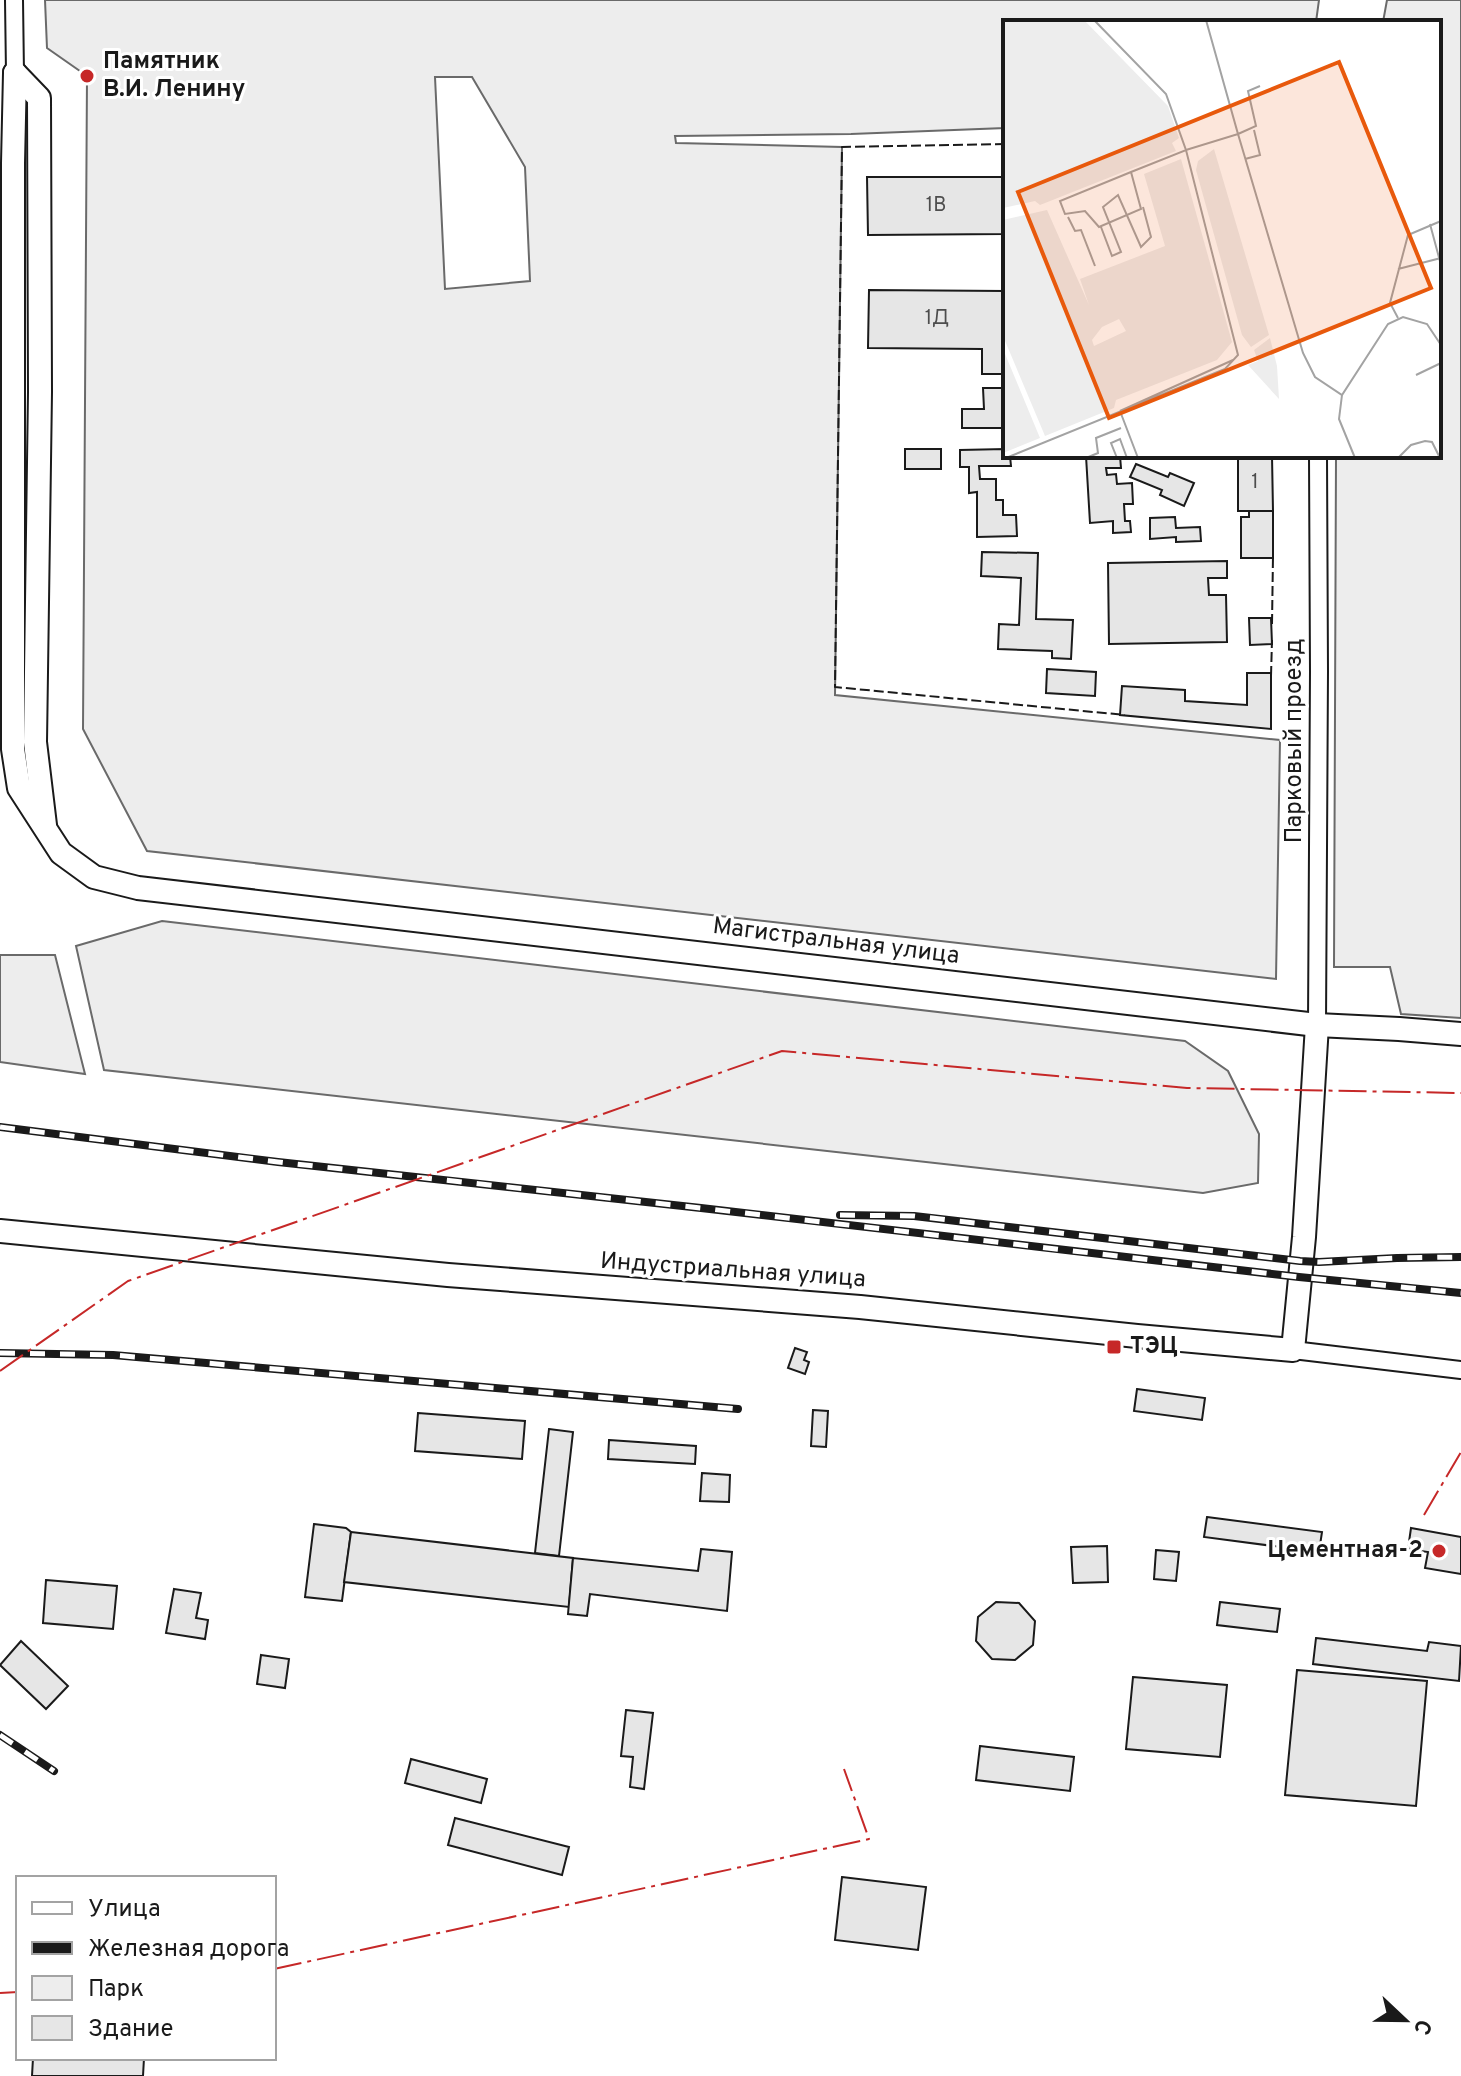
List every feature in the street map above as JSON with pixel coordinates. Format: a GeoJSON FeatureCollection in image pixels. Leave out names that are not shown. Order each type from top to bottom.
{"type":"FeatureCollection","features":[{"type":"Feature","properties":{"kind":"street"},"geometry":{"type":"LineString","coordinates":[[7,73],[14,0]]}},
{"type":"Feature","properties":{"kind":"street","name":"Магистральная улица"},"geometry":{"type":"LineString","coordinates":[[7,73],[39,98],[40,392],[35,742],[46,830],[61,853],[94,877],[138,888],[1317,1025],[1461,1034]]}},
{"type":"Feature","properties":{"kind":"street","name":"Парковый проезд"},"geometry":{"type":"LineString","coordinates":[[1317,1025],[1318,458]]}},
{"type":"Feature","properties":{"kind":"street"},"geometry":{"type":"LineString","coordinates":[[1293,1350],[1304,1237],[1317,1025]]}},
{"type":"Feature","properties":{"kind":"street","name":"Индустриальная улица"},"geometry":{"type":"LineString","coordinates":[[0,1231],[448,1275],[860,1307],[1461,1370]]}},
{"type":"Feature","properties":{"kind":"green space"},"geometry":{"type":"Polygon","coordinates":[[[45,0],[1319,0],[1316,20],[1003,20],[1003,128],[675,136],[676,143],[842,147],[835,695],[1280,740],[1276,979],[147,851],[83,729],[87,76],[47,48],[45,0]],[[435,77],[445,289],[530,281],[525,167],[472,77],[435,77]]]}},
{"type":"Feature","properties":{"kind":"green space"},"geometry":{"type":"Polygon","coordinates":[[[1387,0],[1461,0],[1461,1018],[1401,1014],[1390,967],[1334,967],[1336,458],[1441,458],[1441,20],[1383,20],[1387,0]]]}},
{"type":"Feature","properties":{"kind":"green space"},"geometry":{"type":"Polygon","coordinates":[[[162,921],[1185,1041],[1228,1071],[1259,1134],[1258,1183],[1203,1193],[104,1070],[76,946],[162,921]]]}},
{"type":"Feature","properties":{"kind":"green space"},"geometry":{"type":"Polygon","coordinates":[[[0,955],[55,955],[85,1074],[0,1062],[0,955]]]}},
{"type":"Feature","properties":{"kind":"building"},"geometry":{"type":"Polygon","coordinates":[[[867,177],[1003,177],[1003,234],[868,235],[867,177]]]}},
{"type":"Feature","properties":{"kind":"building"},"geometry":{"type":"Polygon","coordinates":[[[869,290],[1003,291],[1003,374],[982,374],[982,349],[868,348],[869,290]]]}},
{"type":"Feature","properties":{"kind":"building"},"geometry":{"type":"Polygon","coordinates":[[[983,388],[1003,388],[1003,428],[962,428],[962,409],[984,409],[983,388]]]}},
{"type":"Feature","properties":{"kind":"building"},"geometry":{"type":"Polygon","coordinates":[[[905,449],[941,449],[941,469],[905,469],[905,449]]]}},
{"type":"Feature","properties":{"kind":"building"},"geometry":{"type":"Polygon","coordinates":[[[1003,449],[1003,458],[1010,458],[1011,466],[979,466],[980,479],[996,479],[996,500],[1003,500],[1003,515],[1016,515],[1017,536],[977,537],[977,492],[969,493],[969,467],[960,467],[960,450],[1003,449]]]}},
{"type":"Feature","properties":{"kind":"building"},"geometry":{"type":"Polygon","coordinates":[[[1086,458],[1120,458],[1121,468],[1106,468],[1107,475],[1116,474],[1117,484],[1132,483],[1133,504],[1124,504],[1125,521],[1130,521],[1131,532],[1113,533],[1113,521],[1090,523],[1086,458]]]}},
{"type":"Feature","properties":{"kind":"building"},"geometry":{"type":"Polygon","coordinates":[[[1238,458],[1272,458],[1273,511],[1238,511],[1238,458]]]}},
{"type":"Feature","properties":{"kind":"building"},"geometry":{"type":"Polygon","coordinates":[[[1136,464],[1194,483],[1184,506],[1160,495],[1162,490],[1130,477],[1136,464]]]}},
{"type":"Feature","properties":{"kind":"building"},"geometry":{"type":"Polygon","coordinates":[[[1249,511],[1273,511],[1273,558],[1241,558],[1241,517],[1249,517],[1249,511]]]}},
{"type":"Feature","properties":{"kind":"building"},"geometry":{"type":"Polygon","coordinates":[[[1175,517],[1176,528],[1200,527],[1201,541],[1176,542],[1176,537],[1150,539],[1150,518],[1175,517]]]}},
{"type":"Feature","properties":{"kind":"building"},"geometry":{"type":"Polygon","coordinates":[[[982,552],[1038,553],[1036,619],[1073,620],[1071,659],[1052,658],[1052,651],[998,649],[999,624],[1019,625],[1021,578],[981,576],[982,552]]]}},
{"type":"Feature","properties":{"kind":"building"},"geometry":{"type":"Polygon","coordinates":[[[1227,561],[1227,578],[1208,578],[1209,595],[1226,595],[1227,642],[1109,644],[1108,563],[1227,561]]]}},
{"type":"Feature","properties":{"kind":"building"},"geometry":{"type":"Polygon","coordinates":[[[1249,618],[1271,618],[1272,644],[1250,645],[1249,618]]]}},
{"type":"Feature","properties":{"kind":"building"},"geometry":{"type":"Polygon","coordinates":[[[1047,669],[1096,672],[1095,696],[1046,693],[1047,669]]]}},
{"type":"Feature","properties":{"kind":"building"},"geometry":{"type":"Polygon","coordinates":[[[1247,673],[1271,673],[1271,729],[1120,715],[1122,686],[1185,690],[1185,701],[1247,705],[1247,673]]]}},
{"type":"Feature","properties":{"kind":"building"},"geometry":{"type":"Polygon","coordinates":[[[795,1348],[807,1352],[804,1360],[809,1362],[805,1374],[788,1368],[795,1348]]]}},
{"type":"Feature","properties":{"kind":"building"},"geometry":{"type":"Polygon","coordinates":[[[1137,1389],[1205,1398],[1202,1420],[1134,1411],[1137,1389]]]}},
{"type":"Feature","properties":{"kind":"building"},"geometry":{"type":"Polygon","coordinates":[[[813,1410],[828,1411],[826,1447],[811,1446],[813,1410]]]}},
{"type":"Feature","properties":{"kind":"building"},"geometry":{"type":"Polygon","coordinates":[[[418,1413],[525,1421],[522,1459],[415,1451],[418,1413]]]}},
{"type":"Feature","properties":{"kind":"building"},"geometry":{"type":"Polygon","coordinates":[[[549,1429],[573,1432],[559,1556],[535,1553],[549,1429]]]}},
{"type":"Feature","properties":{"kind":"building"},"geometry":{"type":"Polygon","coordinates":[[[609,1440],[696,1446],[695,1464],[608,1459],[609,1440]]]}},
{"type":"Feature","properties":{"kind":"building"},"geometry":{"type":"Polygon","coordinates":[[[702,1473],[730,1475],[729,1502],[700,1501],[702,1473]]]}},
{"type":"Feature","properties":{"kind":"building"},"geometry":{"type":"Polygon","coordinates":[[[1207,1517],[1322,1532],[1319,1552],[1204,1537],[1207,1517]]]}},
{"type":"Feature","properties":{"kind":"building"},"geometry":{"type":"Polygon","coordinates":[[[314,1524],[346,1528],[351,1532],[342,1601],[305,1597],[314,1524]]]}},
{"type":"Feature","properties":{"kind":"building","name":"Цементная-2"},"geometry":{"type":"Polygon","coordinates":[[[1411,1528],[1461,1537],[1461,1574],[1425,1568],[1428,1552],[1408,1549],[1411,1528]]]}},
{"type":"Feature","properties":{"kind":"building"},"geometry":{"type":"Polygon","coordinates":[[[351,1532],[573,1558],[569,1607],[344,1582],[351,1532]]]}},
{"type":"Feature","properties":{"kind":"building"},"geometry":{"type":"Polygon","coordinates":[[[1107,1546],[1108,1582],[1073,1583],[1071,1547],[1107,1546]]]}},
{"type":"Feature","properties":{"kind":"building"},"geometry":{"type":"Polygon","coordinates":[[[701,1549],[732,1552],[727,1611],[590,1594],[587,1616],[568,1614],[573,1558],[698,1571],[701,1549]]]}},
{"type":"Feature","properties":{"kind":"building"},"geometry":{"type":"Polygon","coordinates":[[[1156,1550],[1179,1552],[1176,1581],[1154,1579],[1156,1550]]]}},
{"type":"Feature","properties":{"kind":"building"},"geometry":{"type":"Polygon","coordinates":[[[46,1580],[117,1586],[113,1629],[43,1623],[46,1580]]]}},
{"type":"Feature","properties":{"kind":"building"},"geometry":{"type":"Polygon","coordinates":[[[174,1589],[201,1593],[196,1618],[208,1620],[205,1639],[166,1633],[174,1589]]]}},
{"type":"Feature","properties":{"kind":"building"},"geometry":{"type":"Polygon","coordinates":[[[996,1602],[1019,1603],[1035,1621],[1033,1645],[1015,1660],[992,1659],[976,1641],[978,1617],[996,1602]]]}},
{"type":"Feature","properties":{"kind":"building"},"geometry":{"type":"Polygon","coordinates":[[[1220,1602],[1280,1609],[1277,1632],[1217,1625],[1220,1602]]]}},
{"type":"Feature","properties":{"kind":"building"},"geometry":{"type":"Polygon","coordinates":[[[1316,1638],[1427,1651],[1429,1642],[1461,1646],[1459,1681],[1313,1664],[1316,1638]]]}},
{"type":"Feature","properties":{"kind":"building"},"geometry":{"type":"Polygon","coordinates":[[[21,1641],[68,1686],[46,1709],[0,1665],[21,1641]]]}},
{"type":"Feature","properties":{"kind":"building"},"geometry":{"type":"Polygon","coordinates":[[[261,1655],[289,1659],[285,1688],[257,1684],[261,1655]]]}},
{"type":"Feature","properties":{"kind":"building"},"geometry":{"type":"Polygon","coordinates":[[[1297,1670],[1427,1681],[1416,1806],[1285,1795],[1297,1670]]]}},
{"type":"Feature","properties":{"kind":"building"},"geometry":{"type":"Polygon","coordinates":[[[1133,1677],[1227,1685],[1220,1757],[1126,1749],[1133,1677]]]}},
{"type":"Feature","properties":{"kind":"building"},"geometry":{"type":"Polygon","coordinates":[[[626,1710],[653,1713],[644,1789],[630,1787],[633,1757],[621,1756],[626,1710]]]}},
{"type":"Feature","properties":{"kind":"building"},"geometry":{"type":"Polygon","coordinates":[[[980,1746],[1074,1757],[1070,1791],[976,1780],[980,1746]]]}},
{"type":"Feature","properties":{"kind":"building"},"geometry":{"type":"Polygon","coordinates":[[[411,1759],[487,1779],[481,1803],[405,1783],[411,1759]]]}},
{"type":"Feature","properties":{"kind":"building"},"geometry":{"type":"Polygon","coordinates":[[[455,1818],[569,1847],[562,1875],[448,1845],[455,1818]]]}},
{"type":"Feature","properties":{"kind":"building"},"geometry":{"type":"Polygon","coordinates":[[[842,1877],[926,1887],[918,1950],[835,1940],[842,1877]]]}},
{"type":"Feature","properties":{"kind":"building"},"geometry":{"type":"Polygon","coordinates":[[[33,2060],[144,2060],[143,2076],[32,2076],[33,2060]]]}},
{"type":"Feature","properties":{"kind":"railway"},"geometry":{"type":"LineString","coordinates":[[0,1127],[278,1162],[1461,1293]]}},
{"type":"Feature","properties":{"kind":"railway"},"geometry":{"type":"LineString","coordinates":[[840,1215],[914,1216],[1300,1261],[1461,1257]]}},
{"type":"Feature","properties":{"kind":"railway"},"geometry":{"type":"LineString","coordinates":[[0,1353],[113,1355],[738,1409]]}},
{"type":"Feature","properties":{"kind":"railway"},"geometry":{"type":"LineString","coordinates":[[0,1735],[54,1771]]}},
{"type":"Feature","properties":{"kind":"fence"},"geometry":{"type":"LineString","coordinates":[[1003,144],[842,147],[835,687],[1125,715]]}},
{"type":"Feature","properties":{"kind":"fence"},"geometry":{"type":"LineString","coordinates":[[1272,624],[1273,556]]}},
{"type":"Feature","properties":{"kind":"fence"},"geometry":{"type":"LineString","coordinates":[[1271,676],[1272,640]]}},
{"type":"Feature","properties":{"kind":"power"},"geometry":{"type":"LineString","coordinates":[[0,1371],[128,1281],[782,1051],[1187,1088],[1461,1093]]}},
{"type":"Feature","properties":{"kind":"power"},"geometry":{"type":"LineString","coordinates":[[1424,1515],[1461,1452]]}},
{"type":"Feature","properties":{"kind":"power"},"geometry":{"type":"LineString","coordinates":[[276,1969],[869,1839],[844,1769]]}},
{"type":"Feature","properties":{"kind":"power"},"geometry":{"type":"LineString","coordinates":[[0,1993],[16,1992]]}},
{"type":"Feature","properties":{"kind":"place","name":"Памятник В.И. Ленину"},"geometry":{"type":"Point","coordinates":[87,76]}},
{"type":"Feature","properties":{"kind":"place","name":"ТЭЦ"},"geometry":{"type":"Point","coordinates":[1114,1347]}},
{"type":"Feature","properties":{"kind":"place","name":"Цементная-2"},"geometry":{"type":"Point","coordinates":[1439,1551]}}]}
